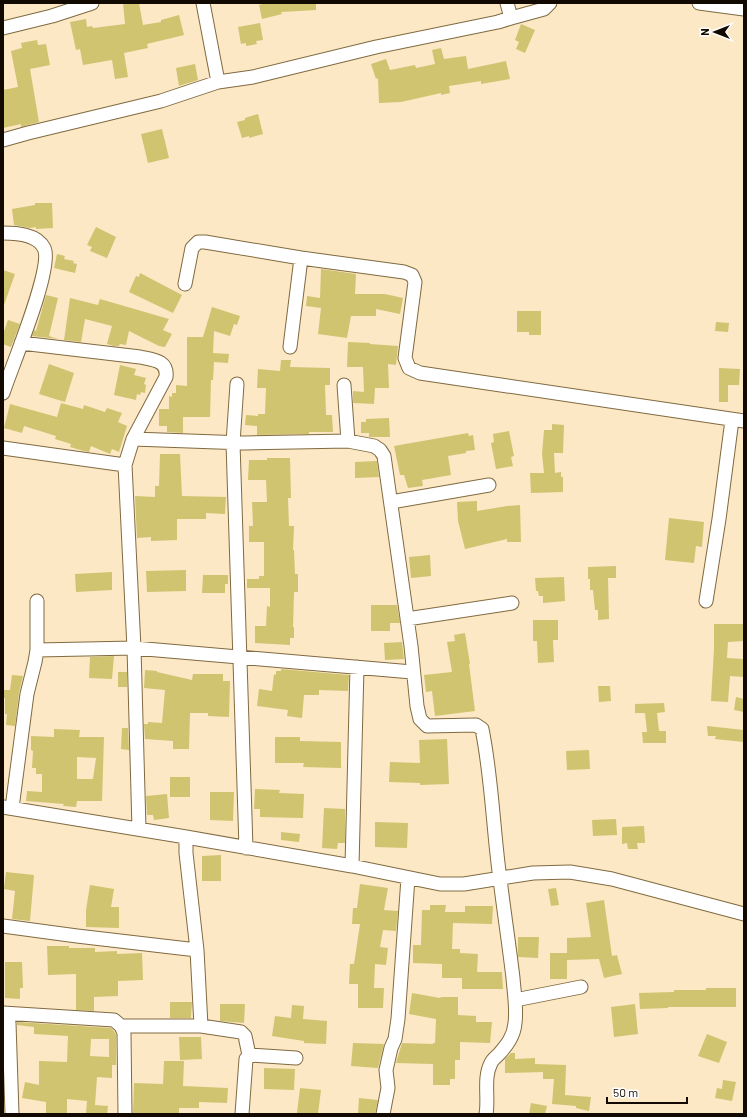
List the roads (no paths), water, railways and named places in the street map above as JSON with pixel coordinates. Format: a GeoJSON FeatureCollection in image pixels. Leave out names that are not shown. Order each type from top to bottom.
{"type":"FeatureCollection","features":[{"type":"Feature","properties":{"kind":"street"},"geometry":{"type":"LineString","coordinates":[[3,28],[52,16],[92,3]]}},
{"type":"Feature","properties":{"kind":"street"},"geometry":{"type":"LineString","coordinates":[[203,3],[218,82]]}},
{"type":"Feature","properties":{"kind":"street"},"geometry":{"type":"LineString","coordinates":[[507,3],[510,18]]}},
{"type":"Feature","properties":{"kind":"street"},"geometry":{"type":"LineString","coordinates":[[3,140],[161,102],[218,82],[253,76],[376,47],[491,23],[544,9],[550,3]]}},
{"type":"Feature","properties":{"kind":"street"},"geometry":{"type":"LineString","coordinates":[[699,3],[738,6]]}},
{"type":"Feature","properties":{"kind":"street"},"geometry":{"type":"LineString","coordinates":[[3,233],[26,236],[39,240],[45,249],[46,263],[42,282],[3,393]]}},
{"type":"Feature","properties":{"kind":"street"},"geometry":{"type":"LineString","coordinates":[[185,284],[192,248],[198,242],[404,272],[412,275],[415,282],[405,358],[409,368],[420,373],[738,420],[719,518],[706,602]]}},
{"type":"Feature","properties":{"kind":"street"},"geometry":{"type":"LineString","coordinates":[[290,347],[301,258]]}},
{"type":"Feature","properties":{"kind":"street"},"geometry":{"type":"LineString","coordinates":[[21,343],[140,357],[158,361],[164,365],[167,371],[166,377],[133,439],[125,465],[134,648],[139,829]]}},
{"type":"Feature","properties":{"kind":"street"},"geometry":{"type":"LineString","coordinates":[[237,384],[233,443],[246,848]]}},
{"type":"Feature","properties":{"kind":"street"},"geometry":{"type":"LineString","coordinates":[[344,386],[348,441]]}},
{"type":"Feature","properties":{"kind":"street"},"geometry":{"type":"LineString","coordinates":[[133,439],[233,443],[348,441],[374,446],[380,450],[384,456],[407,619],[412,672],[420,719],[427,726],[476,725],[482,728],[491,789],[500,877],[508,934],[516,1023],[513,1035],[506,1046],[491,1063],[487,1075],[488,1104],[486,1114]]}},
{"type":"Feature","properties":{"kind":"street"},"geometry":{"type":"LineString","coordinates":[[3,448],[125,465]]}},
{"type":"Feature","properties":{"kind":"street"},"geometry":{"type":"LineString","coordinates":[[391,502],[489,485]]}},
{"type":"Feature","properties":{"kind":"street"},"geometry":{"type":"LineString","coordinates":[[37,601],[37,650],[25,707],[8,808],[352,866],[440,884],[464,884],[500,877],[533,873],[570,872],[612,879],[744,914]]}},
{"type":"Feature","properties":{"kind":"street"},"geometry":{"type":"LineString","coordinates":[[407,619],[512,603]]}},
{"type":"Feature","properties":{"kind":"street"},"geometry":{"type":"LineString","coordinates":[[37,650],[134,648],[241,656],[412,672]]}},
{"type":"Feature","properties":{"kind":"street"},"geometry":{"type":"LineString","coordinates":[[352,866],[357,667]]}},
{"type":"Feature","properties":{"kind":"street"},"geometry":{"type":"LineString","coordinates":[[186,837],[186,853],[197,950],[200,1026]]}},
{"type":"Feature","properties":{"kind":"street"},"geometry":{"type":"LineString","coordinates":[[383,1114],[388,1088],[386,1070],[391,1048],[395,1039],[398,1019],[408,878]]}},
{"type":"Feature","properties":{"kind":"street"},"geometry":{"type":"LineString","coordinates":[[3,926],[197,950]]}},
{"type":"Feature","properties":{"kind":"street"},"geometry":{"type":"LineString","coordinates":[[515,1000],[581,987]]}},
{"type":"Feature","properties":{"kind":"street"},"geometry":{"type":"LineString","coordinates":[[3,1013],[114,1020],[121,1026],[124,1033],[125,1114]]}},
{"type":"Feature","properties":{"kind":"street"},"geometry":{"type":"LineString","coordinates":[[3,1013],[10,1023],[12,1114]]}},
{"type":"Feature","properties":{"kind":"street"},"geometry":{"type":"LineString","coordinates":[[121,1026],[200,1026],[241,1032],[245,1036],[249,1055],[246,1059],[242,1114]]}},
{"type":"Feature","properties":{"kind":"street"},"geometry":{"type":"LineString","coordinates":[[249,1055],[296,1058]]}}]}
